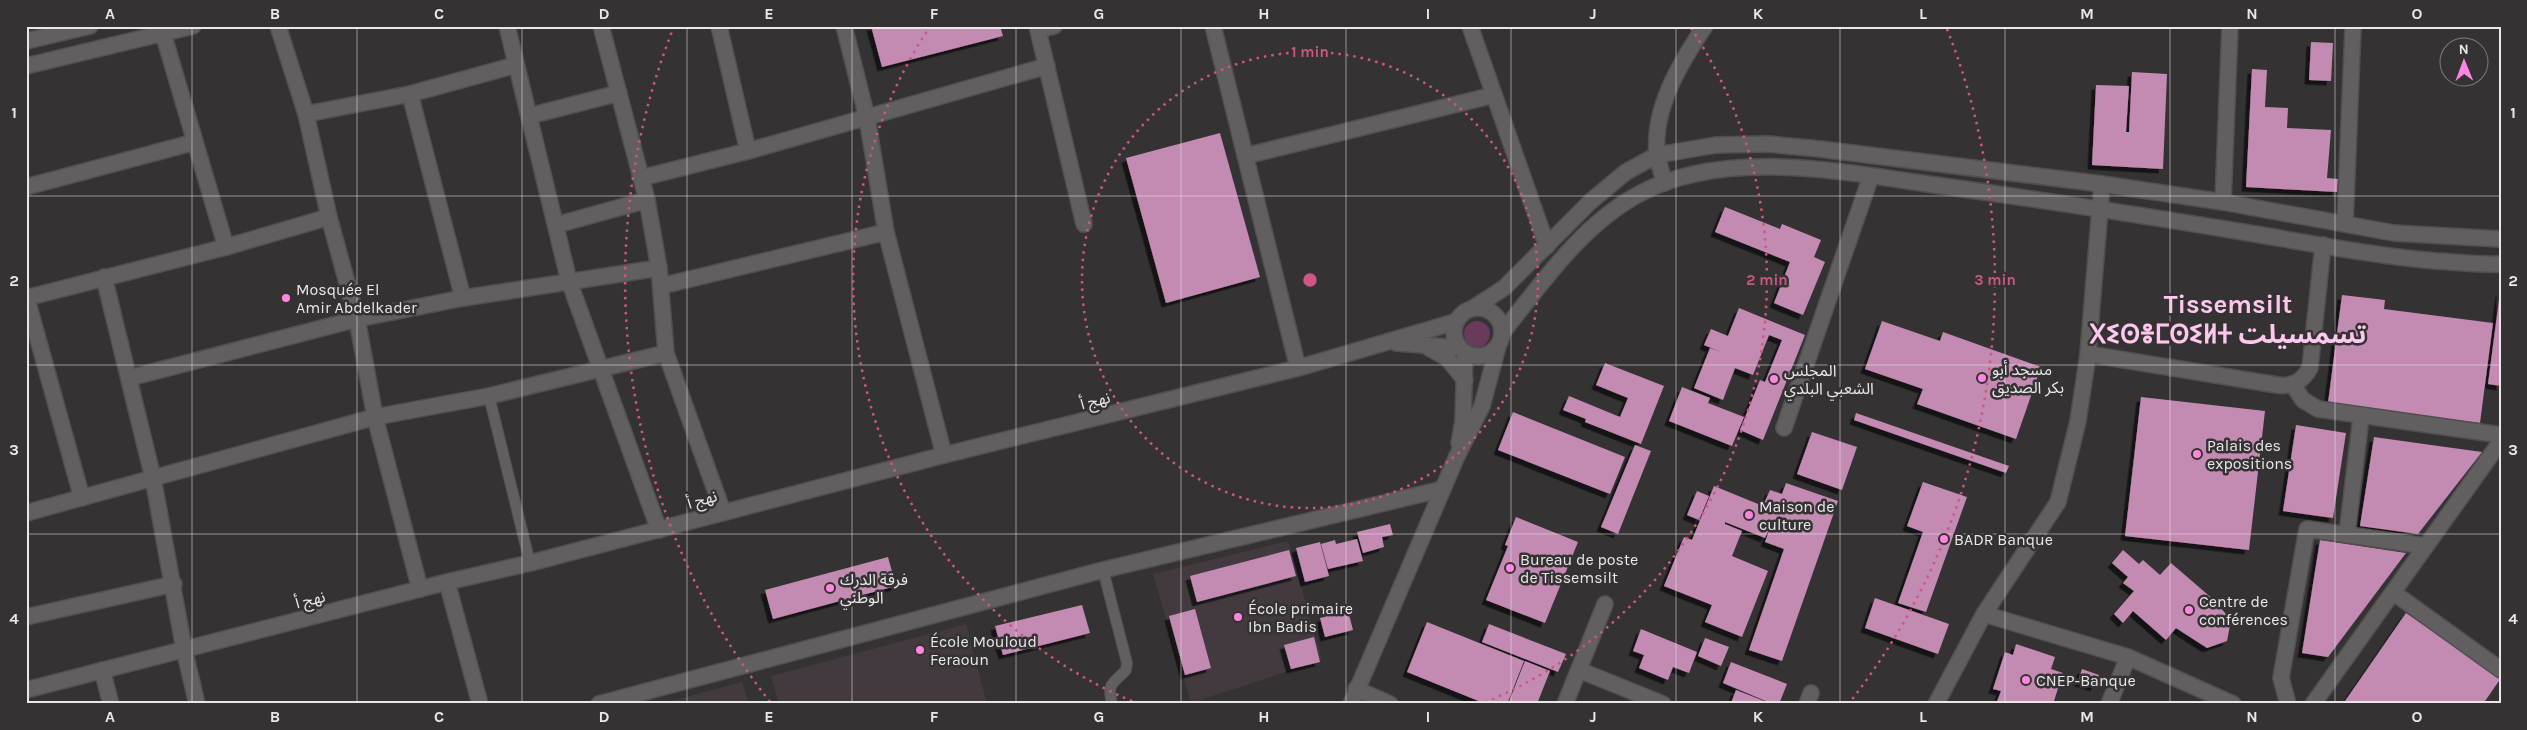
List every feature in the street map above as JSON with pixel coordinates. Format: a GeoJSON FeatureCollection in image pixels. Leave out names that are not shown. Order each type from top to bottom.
{"type":"FeatureCollection","features":[{"type":"Feature","properties":{"kind":"street"},"geometry":{"type":"LineString","coordinates":[[26,41],[90,26]]}},
{"type":"Feature","properties":{"kind":"street"},"geometry":{"type":"LineString","coordinates":[[26,66],[194,26]]}},
{"type":"Feature","properties":{"kind":"street"},"geometry":{"type":"LineString","coordinates":[[278,26],[306,114],[329,217],[357,319],[375,417],[420,589]]}},
{"type":"Feature","properties":{"kind":"street"},"geometry":{"type":"LineString","coordinates":[[507,26],[569,281],[659,530]]}},
{"type":"Feature","properties":{"kind":"street"},"geometry":{"type":"LineString","coordinates":[[601,26],[647,200],[659,268],[666,353],[723,512]]}},
{"type":"Feature","properties":{"kind":"street"},"geometry":{"type":"LineString","coordinates":[[719,26],[748,151]]}},
{"type":"Feature","properties":{"kind":"street"},"geometry":{"type":"LineString","coordinates":[[844,26],[868,118],[886,232],[944,455]]}},
{"type":"Feature","properties":{"kind":"street"},"geometry":{"type":"LineString","coordinates":[[1054,26],[1038,28],[1084,224]]}},
{"type":"Feature","properties":{"kind":"street"},"geometry":{"type":"LineString","coordinates":[[1212,26],[1298,368]]}},
{"type":"Feature","properties":{"kind":"street"},"geometry":{"type":"LineString","coordinates":[[1470,26],[1546,246]]}},
{"type":"Feature","properties":{"kind":"street"},"geometry":{"type":"LineString","coordinates":[[1665,183],[1657,155],[1657,129],[1672,83],[1705,26]]}},
{"type":"Feature","properties":{"kind":"street"},"geometry":{"type":"LineString","coordinates":[[2223,202],[2230,26]]}},
{"type":"Feature","properties":{"kind":"street"},"geometry":{"type":"LineString","coordinates":[[2345,224],[2353,26]]}},
{"type":"Feature","properties":{"kind":"street"},"geometry":{"type":"LineString","coordinates":[[163,33],[226,247]]}},
{"type":"Feature","properties":{"kind":"street"},"geometry":{"type":"LineString","coordinates":[[306,114],[410,94],[516,65]]}},
{"type":"Feature","properties":{"kind":"street"},"geometry":{"type":"LineString","coordinates":[[641,178],[868,118],[1047,66]]}},
{"type":"Feature","properties":{"kind":"street"},"geometry":{"type":"LineString","coordinates":[[529,116],[619,93]]}},
{"type":"Feature","properties":{"kind":"street"},"geometry":{"type":"LineString","coordinates":[[410,94],[463,298]]}},
{"type":"Feature","properties":{"kind":"street"},"geometry":{"type":"LineString","coordinates":[[1245,156],[1494,95]]}},
{"type":"Feature","properties":{"kind":"street"},"geometry":{"type":"LineString","coordinates":[[26,187],[195,142]]}},
{"type":"Feature","properties":{"kind":"street"},"geometry":{"type":"LineString","coordinates":[[1457,456],[1463,421],[1465,380],[1462,350],[1454,336],[1455,322],[1465,311],[1504,288],[1608,186],[1657,155],[1716,145],[1768,144],[1820,149],[2102,184],[2223,202],[2394,233],[2501,239]]}},
{"type":"Feature","properties":{"kind":"street"},"geometry":{"type":"LineString","coordinates":[[1462,350],[1484,355],[1500,340],[1560,261],[1602,220],[1625,202],[1665,183],[1706,172],[1750,167],[1809,169],[1870,176],[2098,208],[2408,258],[2501,264]]}},
{"type":"Feature","properties":{"kind":"street"},"geometry":{"type":"LineString","coordinates":[[1784,428],[1870,176]]}},
{"type":"Feature","properties":{"kind":"street"},"geometry":{"type":"LineString","coordinates":[[1936,704],[1984,614],[2058,502],[2078,421],[2088,354],[2098,208],[2102,184]]}},
{"type":"Feature","properties":{"kind":"street"},"geometry":{"type":"LineString","coordinates":[[556,225],[647,200]]}},
{"type":"Feature","properties":{"kind":"street"},"geometry":{"type":"LineString","coordinates":[[82,498],[26,297],[226,247],[329,217]]}},
{"type":"Feature","properties":{"kind":"street"},"geometry":{"type":"LineString","coordinates":[[661,286],[886,232]]}},
{"type":"Feature","properties":{"kind":"street"},"geometry":{"type":"LineString","coordinates":[[2088,354],[2277,385],[2293,385],[2306,376],[2310,368],[2323,245]]}},
{"type":"Feature","properties":{"kind":"street"},"geometry":{"type":"LineString","coordinates":[[129,378],[357,319],[463,298],[659,268]]}},
{"type":"Feature","properties":{"kind":"street"},"geometry":{"type":"LineString","coordinates":[[104,277],[153,478],[174,584],[184,649],[197,704]]}},
{"type":"Feature","properties":{"kind":"street"},"geometry":{"type":"LineString","coordinates":[[1351,704],[1457,456],[1482,406],[1500,340],[1501,325],[1493,313],[1480,308],[1473,308]]}},
{"type":"Feature","properties":{"kind":"street","name":"نهج أ"},"geometry":{"type":"LineString","coordinates":[[26,690],[447,582],[659,530],[944,455],[1298,368],[1455,322]]}},
{"type":"Feature","properties":{"kind":"street","name":"نهج أ"},"geometry":{"type":"LineString","coordinates":[[1388,342],[1462,350]]}},
{"type":"Feature","properties":{"kind":"street"},"geometry":{"type":"LineString","coordinates":[[1421,345],[1447,358],[1465,380]]}},
{"type":"Feature","properties":{"kind":"street"},"geometry":{"type":"LineString","coordinates":[[26,513],[375,417],[489,396],[666,353]]}},
{"type":"Feature","properties":{"kind":"street"},"geometry":{"type":"LineString","coordinates":[[2293,385],[2303,400],[2318,409],[2361,417],[2501,435]]}},
{"type":"Feature","properties":{"kind":"street"},"geometry":{"type":"LineString","coordinates":[[2347,534],[2361,417]]}},
{"type":"Feature","properties":{"kind":"street"},"geometry":{"type":"LineString","coordinates":[[2313,704],[2501,441]]}},
{"type":"Feature","properties":{"kind":"street"},"geometry":{"type":"LineString","coordinates":[[599,704],[1103,570],[1443,489]]}},
{"type":"Feature","properties":{"kind":"street"},"geometry":{"type":"LineString","coordinates":[[2288,704],[2280,678],[2308,528],[2425,546]]}},
{"type":"Feature","properties":{"kind":"street"},"geometry":{"type":"LineString","coordinates":[[447,582],[480,704]]}},
{"type":"Feature","properties":{"kind":"street"},"geometry":{"type":"LineString","coordinates":[[26,617],[174,584]]}},
{"type":"Feature","properties":{"kind":"street"},"geometry":{"type":"LineString","coordinates":[[2394,593],[2501,670]]}},
{"type":"Feature","properties":{"kind":"street"},"geometry":{"type":"LineString","coordinates":[[1566,704],[1605,604]]}},
{"type":"Feature","properties":{"kind":"street"},"geometry":{"type":"LineString","coordinates":[[1984,614],[2128,657],[2233,704]]}},
{"type":"Feature","properties":{"kind":"street"},"geometry":{"type":"LineString","coordinates":[[2109,704],[2128,657]]}},
{"type":"Feature","properties":{"kind":"street"},"geometry":{"type":"LineString","coordinates":[[102,670],[111,704]]}},
{"type":"Feature","properties":{"kind":"street"},"geometry":{"type":"LineString","coordinates":[[1579,670],[1663,704]]}},
{"type":"Feature","properties":{"kind":"street"},"geometry":{"type":"LineString","coordinates":[[1356,689],[1390,704]]}},
{"type":"Feature","properties":{"kind":"lane"},"geometry":{"type":"LineString","coordinates":[[489,396],[530,563]]}},
{"type":"Feature","properties":{"kind":"lane"},"geometry":{"type":"LineString","coordinates":[[1103,570],[1127,663],[1126,670],[1111,682],[1112,704]]}},
{"type":"Feature","properties":{"kind":"shaded area"},"geometry":{"type":"Polygon","coordinates":[[[1477,321],[1486,325],[1490,334],[1486,343],[1477,347],[1468,343],[1464,334],[1468,325],[1477,321]]]}},
{"type":"Feature","properties":{"kind":"shaded area","name":"École primaire Ibn Badis"},"geometry":{"type":"Polygon","coordinates":[[[1288,541],[1322,660],[1191,703],[1153,574],[1288,541]]]}},
{"type":"Feature","properties":{"kind":"shaded area","name":"École Mouloud Feraoun"},"geometry":{"type":"Polygon","coordinates":[[[966,624],[987,704],[779,704],[771,676],[966,624]]]}},
{"type":"Feature","properties":{"kind":"shaded area"},"geometry":{"type":"Polygon","coordinates":[[[742,682],[749,704],[660,704],[742,682]]]}},
{"type":"Feature","properties":{"kind":"building"},"geometry":{"type":"Polygon","coordinates":[[[871,26],[1000,26],[1003,36],[882,67],[871,26]]]}},
{"type":"Feature","properties":{"kind":"building"},"geometry":{"type":"Polygon","coordinates":[[[2311,42],[2333,43],[2331,81],[2309,80],[2311,42]]]}},
{"type":"Feature","properties":{"kind":"building"},"geometry":{"type":"Polygon","coordinates":[[[2252,69],[2267,70],[2265,107],[2288,108],[2287,128],[2331,130],[2327,178],[2338,179],[2337,192],[2246,187],[2252,69]]]}},
{"type":"Feature","properties":{"kind":"building"},"geometry":{"type":"Polygon","coordinates":[[[2132,72],[2167,74],[2163,169],[2092,165],[2096,85],[2129,86],[2126,132],[2129,132],[2132,72]]]}},
{"type":"Feature","properties":{"kind":"building"},"geometry":{"type":"Polygon","coordinates":[[[1220,133],[1260,277],[1166,303],[1126,158],[1220,133]]]}},
{"type":"Feature","properties":{"kind":"building"},"geometry":{"type":"Polygon","coordinates":[[[1725,207],[1780,229],[1782,224],[1821,240],[1814,257],[1825,262],[1803,315],[1774,303],[1790,262],[1715,232],[1725,207]]]}},
{"type":"Feature","properties":{"kind":"building"},"geometry":{"type":"Polygon","coordinates":[[[2501,292],[2501,386],[2488,384],[2501,292]]]}},
{"type":"Feature","properties":{"kind":"building"},"geometry":{"type":"Polygon","coordinates":[[[2342,295],[2385,300],[2384,309],[2493,323],[2480,423],[2328,403],[2342,295]]]}},
{"type":"Feature","properties":{"kind":"building"},"geometry":{"type":"Polygon","coordinates":[[[1739,308],[1805,335],[1763,440],[1740,430],[1760,380],[1765,382],[1782,340],[1769,335],[1753,375],[1735,368],[1723,400],[1694,388],[1710,348],[1721,352],[1704,345],[1711,329],[1728,336],[1739,308]]]}},
{"type":"Feature","properties":{"kind":"building","name":"مسجد أبو بكر الصديق"},"geometry":{"type":"Polygon","coordinates":[[[1882,321],[1940,341],[1943,332],[2041,367],[2016,439],[1917,404],[1923,389],[1865,369],[1882,321]]]}},
{"type":"Feature","properties":{"kind":"building"},"geometry":{"type":"Polygon","coordinates":[[[1605,363],[1664,386],[1641,444],[1585,422],[1586,419],[1563,410],[1569,396],[1620,417],[1628,398],[1596,385],[1605,363]]]}},
{"type":"Feature","properties":{"kind":"building"},"geometry":{"type":"Polygon","coordinates":[[[1682,387],[1710,398],[1708,403],[1744,417],[1732,446],[1669,421],[1682,387]]]}},
{"type":"Feature","properties":{"kind":"building","name":"Palais des expositions"},"geometry":{"type":"Polygon","coordinates":[[[2141,397],[2265,411],[2249,550],[2125,536],[2141,397]]]}},
{"type":"Feature","properties":{"kind":"building"},"geometry":{"type":"Polygon","coordinates":[[[1513,412],[1625,457],[1610,494],[1498,450],[1513,412]]]}},
{"type":"Feature","properties":{"kind":"building"},"geometry":{"type":"Polygon","coordinates":[[[1856,413],[2009,466],[2006,473],[1854,420],[1856,413]]]}},
{"type":"Feature","properties":{"kind":"building"},"geometry":{"type":"Polygon","coordinates":[[[2296,425],[2346,433],[2333,518],[2283,511],[2296,425]]]}},
{"type":"Feature","properties":{"kind":"building"},"geometry":{"type":"Polygon","coordinates":[[[1812,432],[1857,447],[1842,490],[1797,474],[1812,432]]]}},
{"type":"Feature","properties":{"kind":"building"},"geometry":{"type":"Polygon","coordinates":[[[2374,437],[2482,452],[2418,534],[2360,526],[2374,437]]]}},
{"type":"Feature","properties":{"kind":"building"},"geometry":{"type":"Polygon","coordinates":[[[1635,445],[1651,451],[1618,534],[1601,527],[1635,445]]]}},
{"type":"Feature","properties":{"kind":"building"},"geometry":{"type":"Polygon","coordinates":[[[1923,482],[1967,497],[1926,612],[1898,603],[1923,532],[1907,526],[1923,482]]]}},
{"type":"Feature","properties":{"kind":"building"},"geometry":{"type":"Polygon","coordinates":[[[1786,483],[1838,501],[1782,661],[1749,650],[1784,549],[1765,542],[1773,520],[1765,538],[1725,522],[1725,524],[1742,531],[1732,556],[1768,571],[1742,637],[1705,622],[1712,605],[1664,586],[1684,537],[1692,540],[1714,486],[1763,506],[1770,490],[1782,494],[1786,483]]]}},
{"type":"Feature","properties":{"kind":"building"},"geometry":{"type":"Polygon","coordinates":[[[1697,491],[1709,496],[1699,520],[1687,515],[1697,491]]]}},
{"type":"Feature","properties":{"kind":"building"},"geometry":{"type":"Polygon","coordinates":[[[1516,517],[1578,542],[1545,623],[1486,600],[1508,546],[1505,545],[1516,517]]]}},
{"type":"Feature","properties":{"kind":"building"},"geometry":{"type":"Polygon","coordinates":[[[1390,524],[1393,535],[1382,537],[1384,547],[1363,553],[1357,532],[1390,524]]]}},
{"type":"Feature","properties":{"kind":"building"},"geometry":{"type":"Polygon","coordinates":[[[1357,539],[1363,561],[1328,569],[1321,544],[1335,540],[1336,544],[1357,539]]]}},
{"type":"Feature","properties":{"kind":"building"},"geometry":{"type":"Polygon","coordinates":[[[2320,540],[2406,553],[2328,657],[2302,653],[2320,540]]]}},
{"type":"Feature","properties":{"kind":"building"},"geometry":{"type":"Polygon","coordinates":[[[1320,542],[1329,576],[1305,582],[1296,548],[1320,542]]]}},
{"type":"Feature","properties":{"kind":"building"},"geometry":{"type":"Polygon","coordinates":[[[1289,550],[1296,576],[1197,602],[1190,576],[1289,550]]]}},
{"type":"Feature","properties":{"kind":"building","name":"Centre de conférences"},"geometry":{"type":"Polygon","coordinates":[[[2123,550],[2139,564],[2143,560],[2160,575],[2171,563],[2214,600],[2231,620],[2227,641],[2207,648],[2176,628],[2166,640],[2133,611],[2123,623],[2114,614],[2134,591],[2123,583],[2128,577],[2112,563],[2123,550]]]}},
{"type":"Feature","properties":{"kind":"building","name":"فرقة الدرك الوطني"},"geometry":{"type":"Polygon","coordinates":[[[888,557],[896,586],[773,619],[765,590],[888,557]]]}},
{"type":"Feature","properties":{"kind":"building"},"geometry":{"type":"Polygon","coordinates":[[[1875,598],[1949,624],[1938,654],[1865,628],[1875,598]]]}},
{"type":"Feature","properties":{"kind":"building"},"geometry":{"type":"Polygon","coordinates":[[[1082,605],[1090,633],[1003,655],[995,626],[1082,605]]]}},
{"type":"Feature","properties":{"kind":"building"},"geometry":{"type":"Polygon","coordinates":[[[1347,607],[1353,630],[1325,637],[1320,618],[1332,615],[1331,611],[1347,607]]]}},
{"type":"Feature","properties":{"kind":"building"},"geometry":{"type":"Polygon","coordinates":[[[1195,609],[1211,668],[1185,675],[1169,616],[1195,609]]]}},
{"type":"Feature","properties":{"kind":"building"},"geometry":{"type":"Polygon","coordinates":[[[2406,613],[2501,678],[2483,704],[2343,704],[2406,613]]]}},
{"type":"Feature","properties":{"kind":"building"},"geometry":{"type":"Polygon","coordinates":[[[1427,622],[1524,661],[1507,704],[1486,704],[1407,672],[1427,622]]]}},
{"type":"Feature","properties":{"kind":"building"},"geometry":{"type":"Polygon","coordinates":[[[1489,624],[1566,654],[1558,672],[1482,642],[1489,624]]]}},
{"type":"Feature","properties":{"kind":"building"},"geometry":{"type":"Polygon","coordinates":[[[1641,629],[1697,652],[1689,673],[1673,667],[1668,680],[1639,668],[1644,655],[1633,651],[1641,629]]]}},
{"type":"Feature","properties":{"kind":"building"},"geometry":{"type":"Polygon","coordinates":[[[1314,637],[1320,662],[1291,669],[1284,645],[1314,637]]]}},
{"type":"Feature","properties":{"kind":"building"},"geometry":{"type":"Polygon","coordinates":[[[1705,638],[1729,647],[1721,666],[1698,656],[1705,638]]]}},
{"type":"Feature","properties":{"kind":"building","name":"CNEP-Banque"},"geometry":{"type":"Polygon","coordinates":[[[2016,644],[2055,657],[2051,669],[2063,673],[2053,704],[1996,704],[2001,691],[1993,689],[2005,652],[2013,655],[2016,644]]]}},
{"type":"Feature","properties":{"kind":"building"},"geometry":{"type":"Polygon","coordinates":[[[1525,661],[1550,671],[1537,704],[1523,701],[1522,704],[1508,704],[1525,661]]]}},
{"type":"Feature","properties":{"kind":"building"},"geometry":{"type":"Polygon","coordinates":[[[1731,662],[1787,684],[1779,704],[1773,704],[1723,683],[1731,662]]]}},
{"type":"Feature","properties":{"kind":"building"},"geometry":{"type":"Polygon","coordinates":[[[2082,669],[2099,675],[2095,687],[2078,681],[2082,669]]]}},
{"type":"Feature","properties":{"kind":"building"},"geometry":{"type":"Polygon","coordinates":[[[1736,690],[1764,701],[1762,704],[1731,703],[1736,690]]]}},
{"type":"Feature","properties":{"kind":"place","name":"Mosquée El Amir Abdelkader"},"geometry":{"type":"Point","coordinates":[286,298]}},
{"type":"Feature","properties":{"kind":"place","name":"مسجد أبو بكر الصديق"},"geometry":{"type":"Point","coordinates":[1982,378]}},
{"type":"Feature","properties":{"kind":"place","name":"المجلس الشعبي البلدي"},"geometry":{"type":"Point","coordinates":[1774,379]}},
{"type":"Feature","properties":{"kind":"place","name":"Palais des expositions"},"geometry":{"type":"Point","coordinates":[2197,454]}},
{"type":"Feature","properties":{"kind":"place","name":"Maison de culture"},"geometry":{"type":"Point","coordinates":[1749,515]}},
{"type":"Feature","properties":{"kind":"place","name":"BADR Banque"},"geometry":{"type":"Point","coordinates":[1944,539]}},
{"type":"Feature","properties":{"kind":"place","name":"Bureau de poste de Tissemsilt"},"geometry":{"type":"Point","coordinates":[1510,568]}},
{"type":"Feature","properties":{"kind":"place","name":"فرقة الدرك الوطني"},"geometry":{"type":"Point","coordinates":[830,588]}},
{"type":"Feature","properties":{"kind":"place","name":"Centre de conférences"},"geometry":{"type":"Point","coordinates":[2189,610]}},
{"type":"Feature","properties":{"kind":"place","name":"École primaire Ibn Badis"},"geometry":{"type":"Point","coordinates":[1238,617]}},
{"type":"Feature","properties":{"kind":"place","name":"École Mouloud Feraoun"},"geometry":{"type":"Point","coordinates":[920,650]}},
{"type":"Feature","properties":{"kind":"place","name":"CNEP-Banque"},"geometry":{"type":"Point","coordinates":[2026,680]}},
{"type":"Feature","properties":{"kind":"district","name":"Tissemsilt ⵝⵉⵙⴻⵎⵙⵉⵍⵜ تسمسيلت"},"geometry":{"type":"Point","coordinates":[2228,318]}}]}
